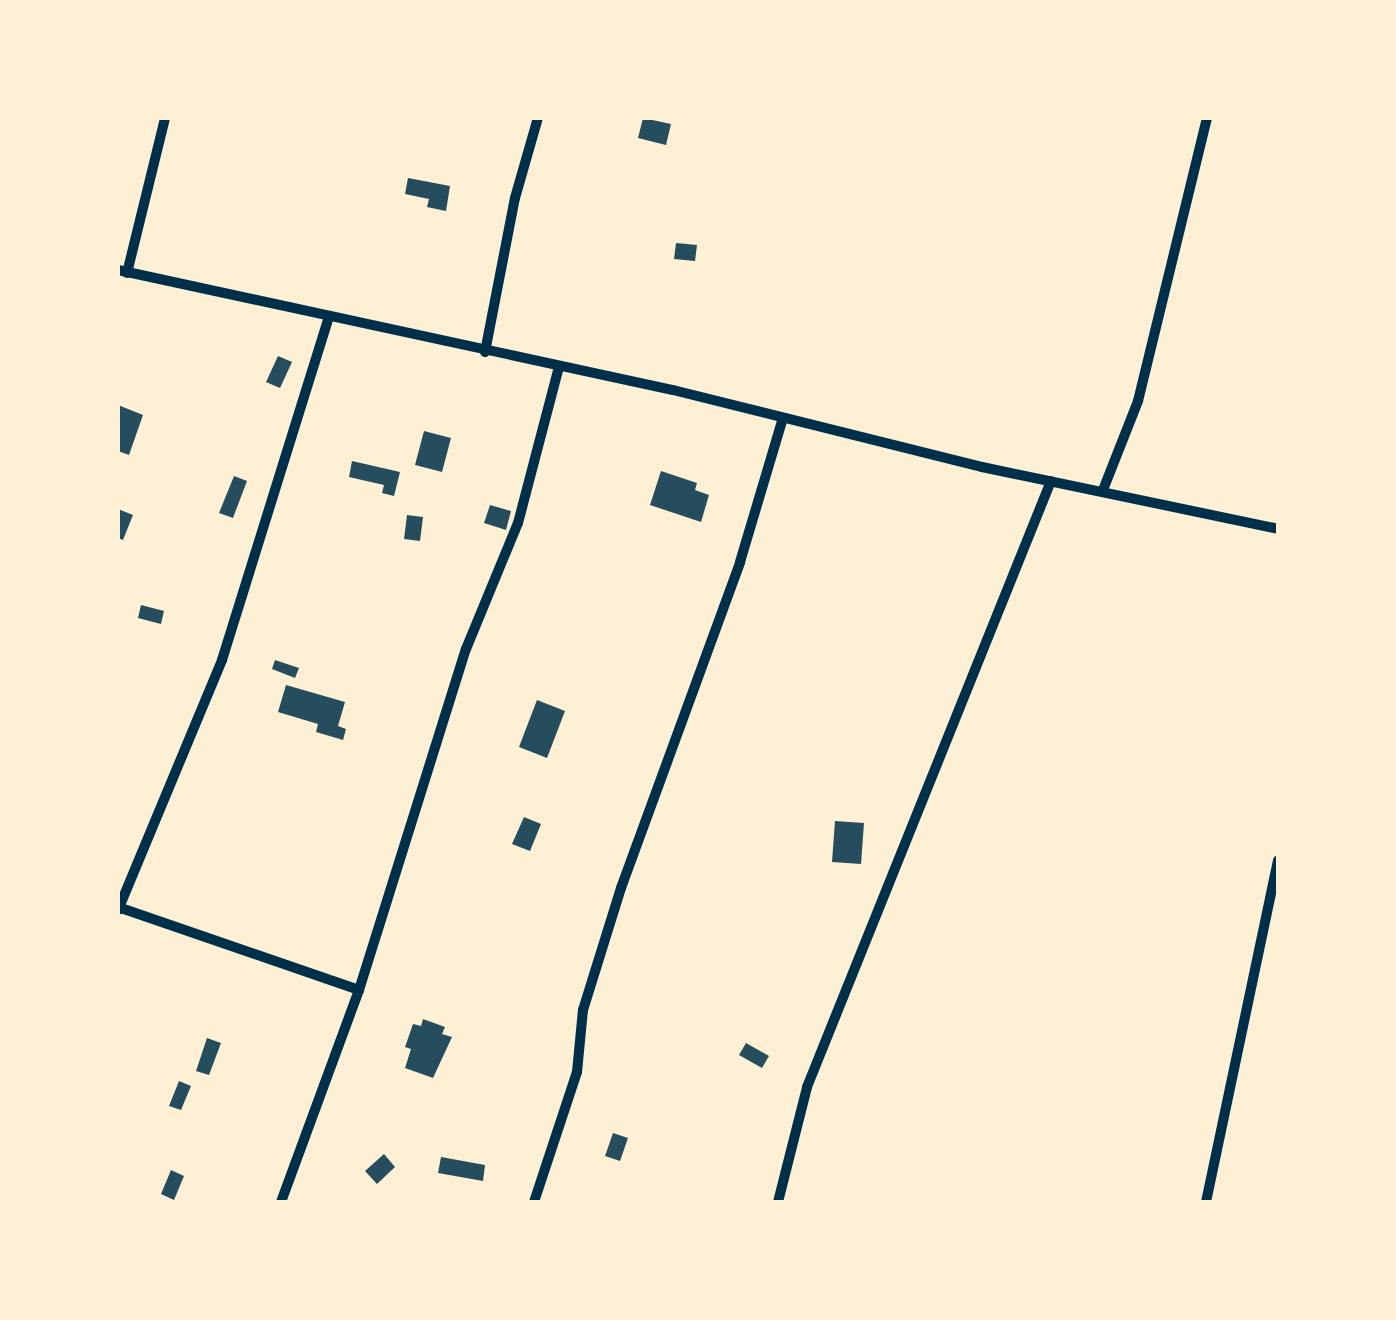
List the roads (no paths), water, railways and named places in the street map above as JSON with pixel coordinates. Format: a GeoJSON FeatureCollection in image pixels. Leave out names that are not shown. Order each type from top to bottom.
{"type":"FeatureCollection","features":[{"type":"Feature","properties":{"kind":"street"},"geometry":{"type":"LineString","coordinates":[[165,118],[122,272],[1278,529]]}},
{"type":"Feature","properties":{"kind":"street"},"geometry":{"type":"LineString","coordinates":[[485,352],[515,198],[538,118]]}},
{"type":"Feature","properties":{"kind":"street"},"geometry":{"type":"LineString","coordinates":[[1103,490],[1138,401],[1207,118]]}},
{"type":"Feature","properties":{"kind":"street"},"geometry":{"type":"LineString","coordinates":[[328,319],[222,660],[118,908],[359,990]]}},
{"type":"Feature","properties":{"kind":"street"},"geometry":{"type":"LineString","coordinates":[[281,1202],[359,990],[466,649],[518,523],[560,367]]}},
{"type":"Feature","properties":{"kind":"street"},"geometry":{"type":"LineString","coordinates":[[534,1202],[577,1072],[583,1010],[621,888],[733,580],[783,418]]}},
{"type":"Feature","properties":{"kind":"street"},"geometry":{"type":"LineString","coordinates":[[778,1202],[807,1087],[1051,480]]}},
{"type":"Feature","properties":{"kind":"street"},"geometry":{"type":"LineString","coordinates":[[1206,1202],[1278,861]]}}]}
